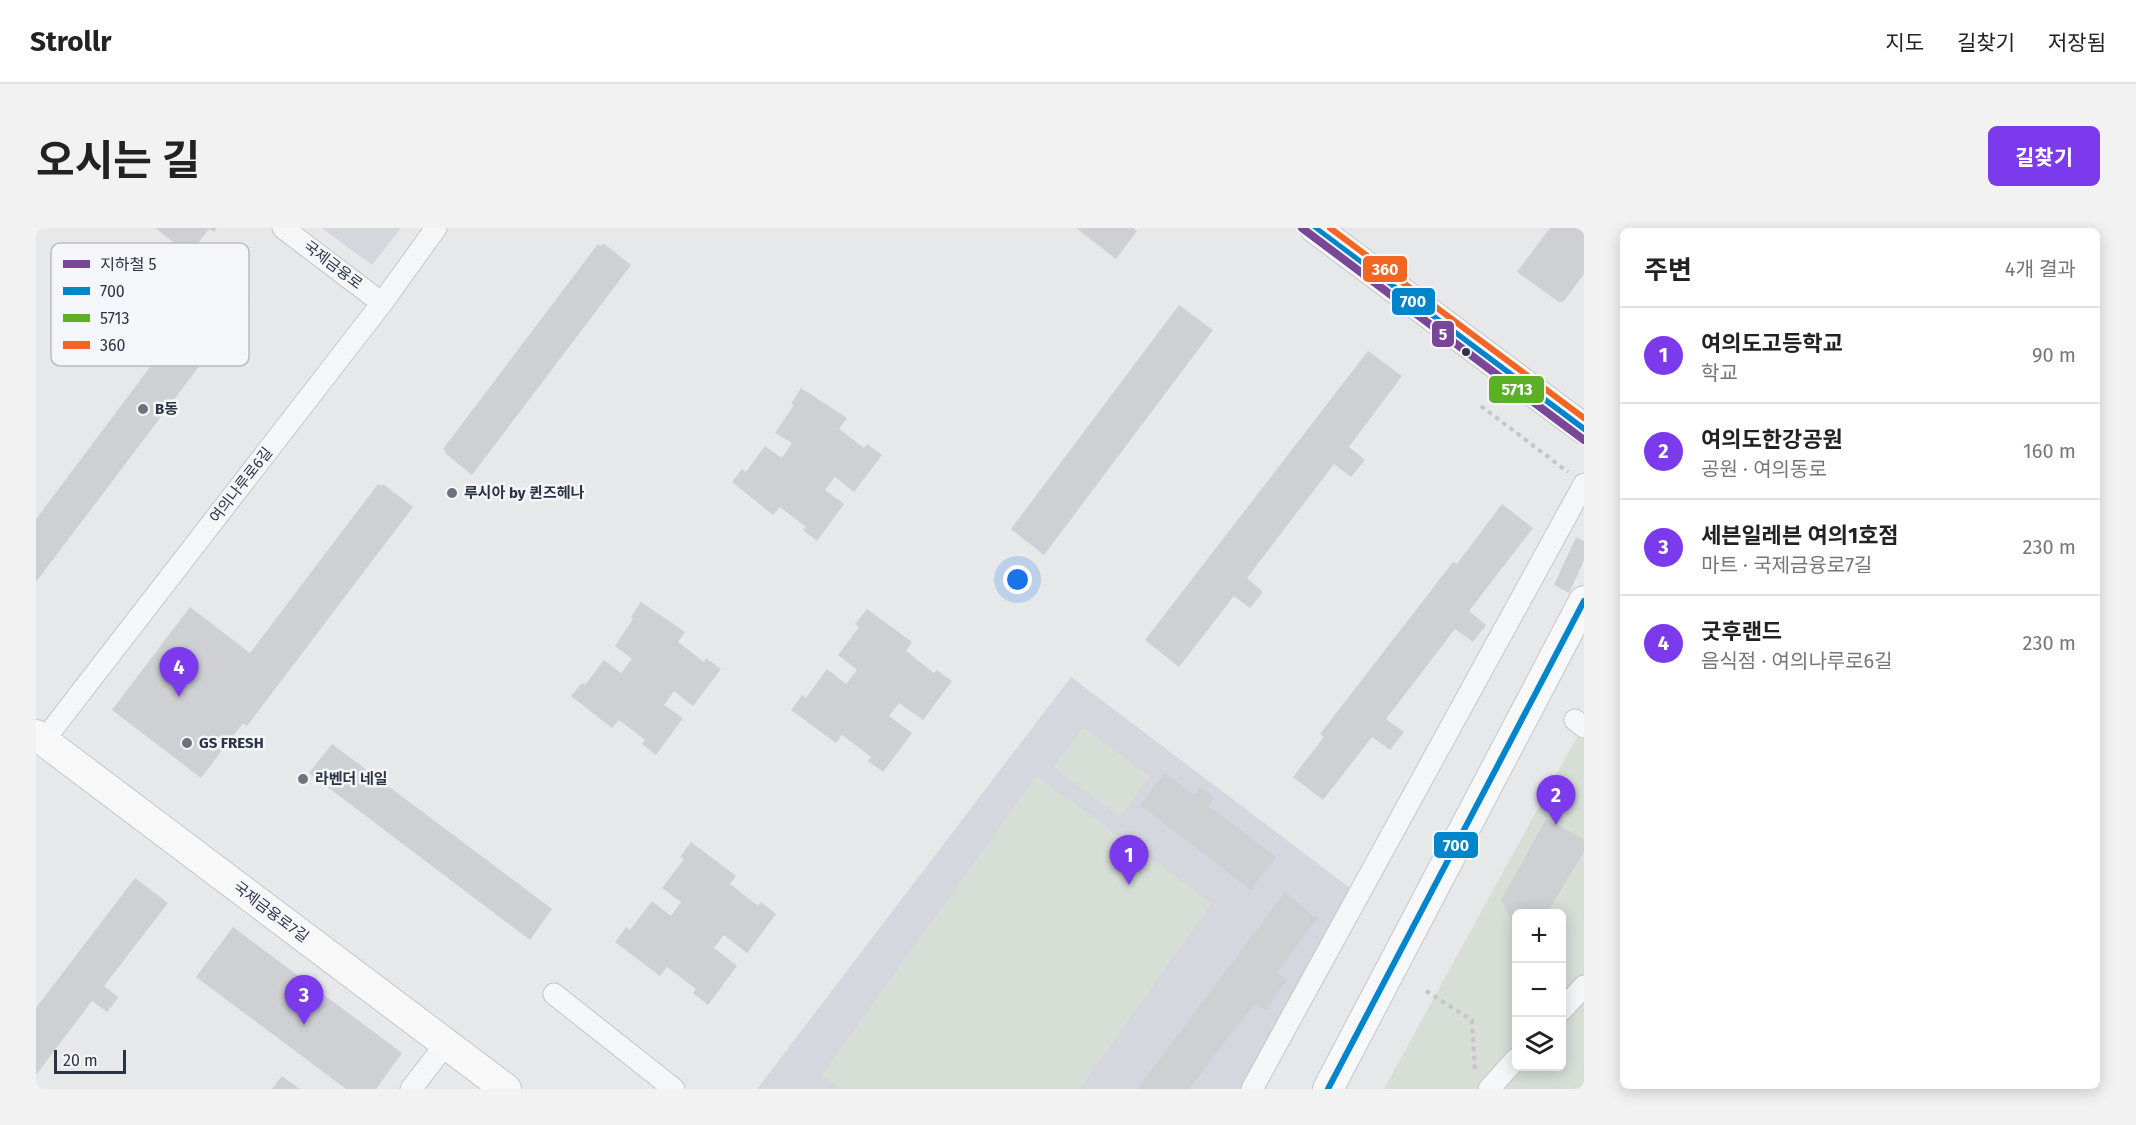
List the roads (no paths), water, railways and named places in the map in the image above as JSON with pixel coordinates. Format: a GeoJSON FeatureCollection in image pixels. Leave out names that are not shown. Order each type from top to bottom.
{"type":"FeatureCollection","features":[{"type":"Feature","properties":{"kind":"street","name":"국제금융로"},"geometry":{"type":"LineString","coordinates":[[283,228],[382,303]]}},
{"type":"Feature","properties":{"kind":"street","name":"여의나루로6길"},"geometry":{"type":"LineString","coordinates":[[40,738],[382,303],[436,228]]}},
{"type":"Feature","properties":{"kind":"street"},"geometry":{"type":"LineString","coordinates":[[1315,228],[1584,429]]}},
{"type":"Feature","properties":{"kind":"street"},"geometry":{"type":"LineString","coordinates":[[1252,1089],[1580,490]]}},
{"type":"Feature","properties":{"kind":"street"},"geometry":{"type":"LineString","coordinates":[[1328,1089],[1584,601]]}},
{"type":"Feature","properties":{"kind":"street","name":"국제금융로7길"},"geometry":{"type":"LineString","coordinates":[[40,738],[506,1089]]}},
{"type":"Feature","properties":{"kind":"street"},"geometry":{"type":"LineString","coordinates":[[1566,1006],[1584,986]]}},
{"type":"Feature","properties":{"kind":"street"},"geometry":{"type":"LineString","coordinates":[[554,994],[674,1089]]}},
{"type":"Feature","properties":{"kind":"street"},"geometry":{"type":"LineString","coordinates":[[411,1089],[445,1045]]}},
{"type":"Feature","properties":{"kind":"street"},"geometry":{"type":"LineString","coordinates":[[1483,1082],[1512,1062]]}},
{"type":"Feature","properties":{"kind":"metro line","name":"5"},"geometry":{"type":"LineString","coordinates":[[1302,228],[1584,440]]}},
{"type":"Feature","properties":{"kind":"place","name":"B동"},"geometry":{"type":"Point","coordinates":[143,409]}},
{"type":"Feature","properties":{"kind":"place","name":"루시아 by 퀸즈헤나"},"geometry":{"type":"Point","coordinates":[452,493]}},
{"type":"Feature","properties":{"kind":"place","name":"굿후랜드"},"geometry":{"type":"Point","coordinates":[179,697]}},
{"type":"Feature","properties":{"kind":"place","name":"GS FRESH"},"geometry":{"type":"Point","coordinates":[187,743]}},
{"type":"Feature","properties":{"kind":"place","name":"라벤더 네일"},"geometry":{"type":"Point","coordinates":[303,779]}},
{"type":"Feature","properties":{"kind":"place","name":"여의도한강공원"},"geometry":{"type":"Point","coordinates":[1556,825]}},
{"type":"Feature","properties":{"kind":"place","name":"여의도고등학교"},"geometry":{"type":"Point","coordinates":[1129,885]}},
{"type":"Feature","properties":{"kind":"place","name":"세븐일레븐 여의1호점"},"geometry":{"type":"Point","coordinates":[304,1025]}}]}
